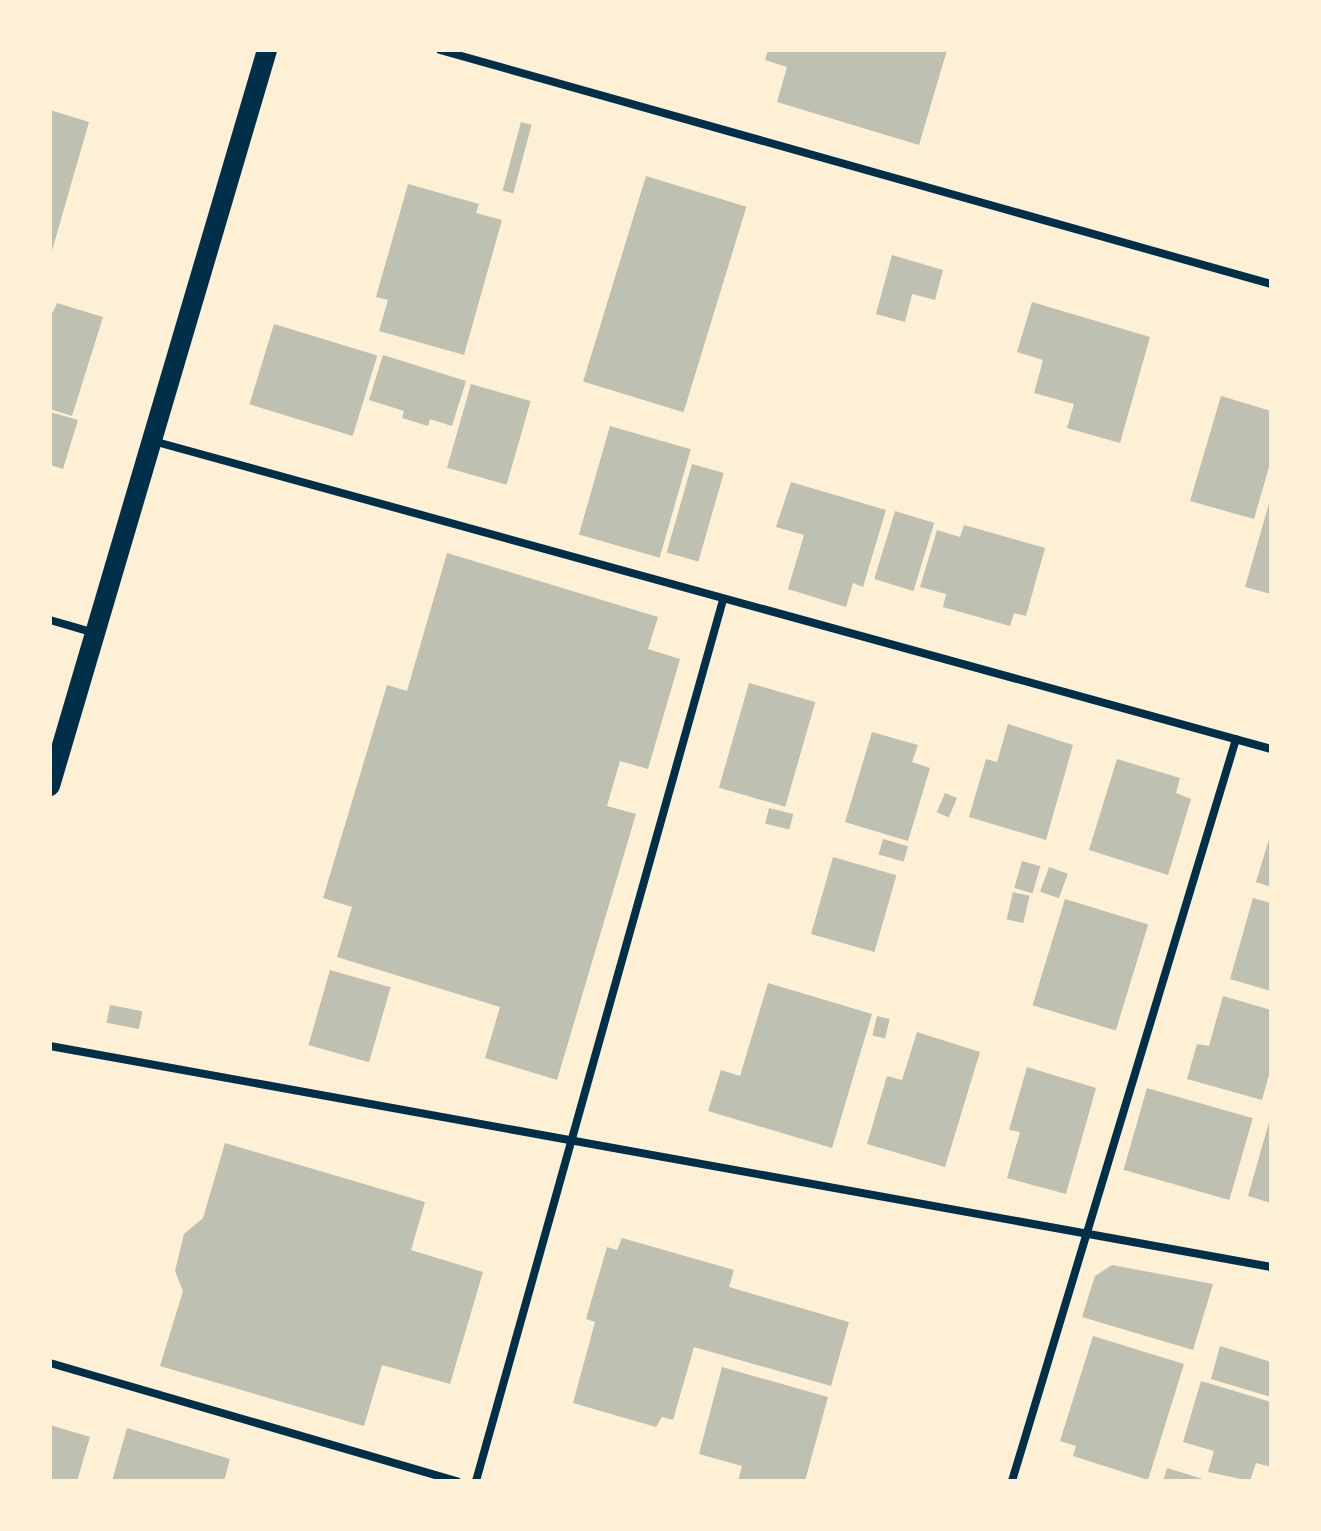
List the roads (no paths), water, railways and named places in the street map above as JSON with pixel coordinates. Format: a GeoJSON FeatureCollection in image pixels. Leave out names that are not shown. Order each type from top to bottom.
{"type":"FeatureCollection","features":[{"type":"Feature","properties":{"kind":"main road"},"geometry":{"type":"LineString","coordinates":[[50,786],[267,50]]}},
{"type":"Feature","properties":{"kind":"street"},"geometry":{"type":"LineString","coordinates":[[440,50],[1271,284]]}},
{"type":"Feature","properties":{"kind":"street"},"geometry":{"type":"LineString","coordinates":[[152,441],[1271,749]]}},
{"type":"Feature","properties":{"kind":"street"},"geometry":{"type":"LineString","coordinates":[[476,1481],[723,600]]}},
{"type":"Feature","properties":{"kind":"street"},"geometry":{"type":"LineString","coordinates":[[50,620],[95,633]]}},
{"type":"Feature","properties":{"kind":"street"},"geometry":{"type":"LineString","coordinates":[[1012,1481],[1236,739]]}},
{"type":"Feature","properties":{"kind":"street"},"geometry":{"type":"LineString","coordinates":[[50,1046],[1271,1267]]}},
{"type":"Feature","properties":{"kind":"street"},"geometry":{"type":"LineString","coordinates":[[50,1363],[457,1481]]}}]}
